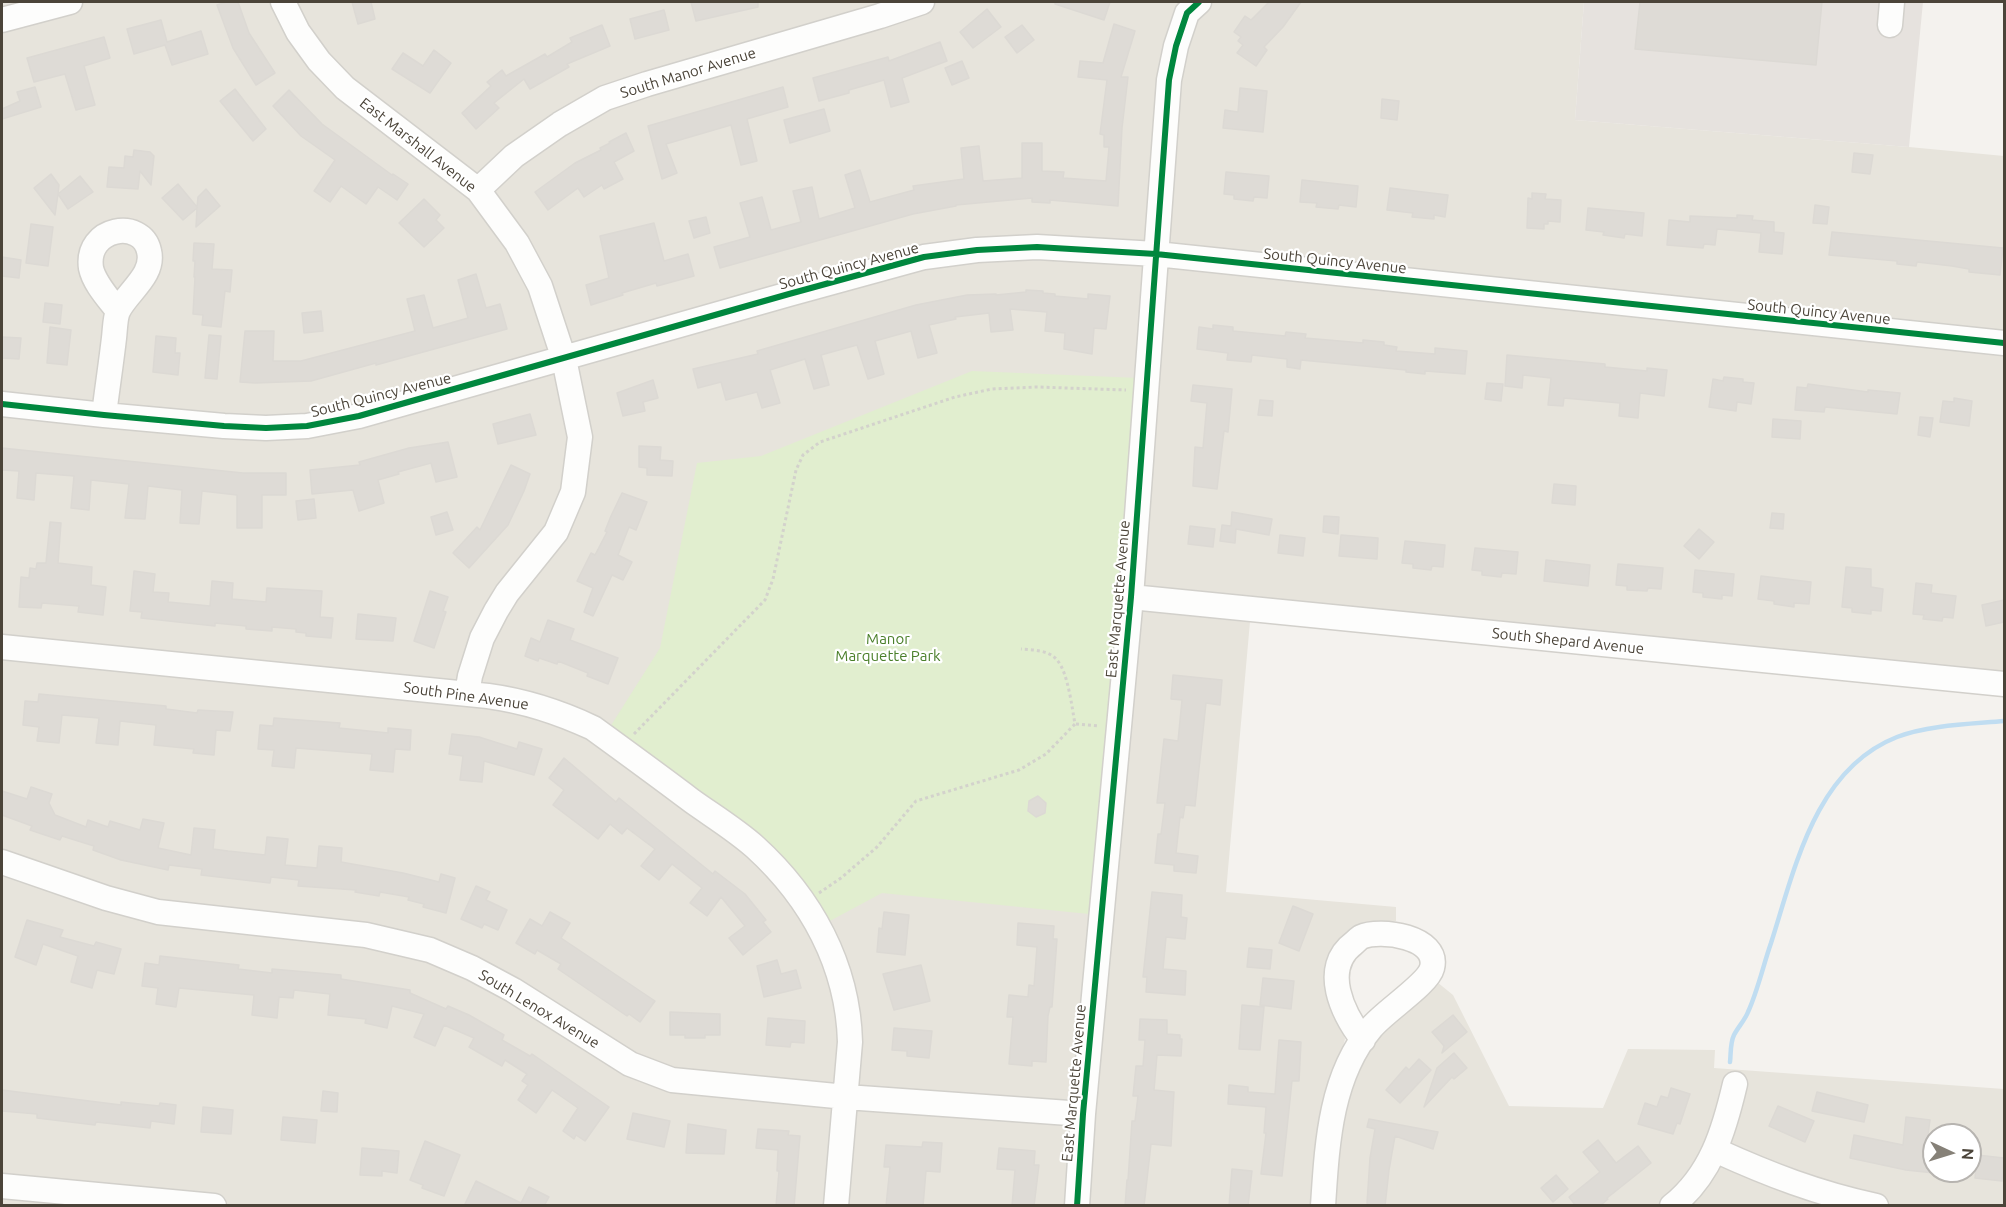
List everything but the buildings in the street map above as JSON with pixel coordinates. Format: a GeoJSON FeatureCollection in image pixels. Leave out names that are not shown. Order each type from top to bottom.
{"type":"FeatureCollection","features":[{"type":"Feature","properties":{"kind":"street"},"geometry":{"type":"LineString","coordinates":[[2,20],[70,2]]}},
{"type":"Feature","properties":{"kind":"street","name":"East Marshall Avenue"},"geometry":{"type":"LineString","coordinates":[[283,2],[298,32],[319,61],[345,88],[478,190],[517,243],[540,286],[564,359],[580,437],[573,492],[556,532],[507,592],[496,610],[482,638],[470,676],[468,694]]}},
{"type":"Feature","properties":{"kind":"street","name":"South Manor Avenue"},"geometry":{"type":"LineString","coordinates":[[478,190],[514,156],[560,124],[605,98],[922,2]]}},
{"type":"Feature","properties":{"kind":"street","name":"East Marquette Avenue"},"geometry":{"type":"LineString","coordinates":[[1077,1206],[1083,1114],[1131,597],[1168,81],[1187,13],[1199,2]]}},
{"type":"Feature","properties":{"kind":"street","name":"South Quincy Avenue"},"geometry":{"type":"LineString","coordinates":[[2,404],[224,426],[307,426],[359,416],[924,257],[977,250],[1037,247],[1156,254],[2004,343]]}},
{"type":"Feature","properties":{"kind":"street"},"geometry":{"type":"LineString","coordinates":[[104,415],[117,311]]}},
{"type":"Feature","properties":{"kind":"street","name":"South Shepard Avenue"},"geometry":{"type":"LineString","coordinates":[[1131,597],[2004,684]]}},
{"type":"Feature","properties":{"kind":"street","name":"South Pine Avenue"},"geometry":{"type":"LineString","coordinates":[[2,647],[508,699],[564,714],[593,728],[754,846],[783,875],[803,901],[827,941],[845,994],[850,1042],[836,1206]]}},
{"type":"Feature","properties":{"kind":"street","name":"South Lenox Avenue"},"geometry":{"type":"LineString","coordinates":[[2,862],[106,898],[158,912],[366,936],[430,950],[472,968],[513,990],[630,1064],[672,1080],[846,1097],[1083,1114]]}},
{"type":"Feature","properties":{"kind":"street"},"geometry":{"type":"LineString","coordinates":[[1323,1206],[1331,1121],[1341,1086],[1354,1054],[1363,1040],[1382,1017],[1429,976],[1433,963],[1432,954],[1419,941],[1372,934],[1361,937],[1348,947],[1339,961],[1336,976],[1338,994],[1350,1024],[1363,1040]]}},
{"type":"Feature","properties":{"kind":"street"},"geometry":{"type":"LineString","coordinates":[[1672,1206],[1701,1177],[1715,1150],[1726,1122],[1735,1084]]}},
{"type":"Feature","properties":{"kind":"street"},"geometry":{"type":"LineString","coordinates":[[1715,1150],[1767,1174],[1816,1191],[1876,1206]]}},
{"type":"Feature","properties":{"kind":"street"},"geometry":{"type":"LineString","coordinates":[[2,1186],[214,1206]]}},
{"type":"Feature","properties":{"kind":"path"},"geometry":{"type":"LineString","coordinates":[[623,749],[635,733],[765,600],[774,579],[796,470],[803,455],[819,442],[955,397],[992,389],[1091,388],[1146,392]]}},
{"type":"Feature","properties":{"kind":"path"},"geometry":{"type":"LineString","coordinates":[[1021,649],[1041,650],[1057,659],[1068,684],[1075,724]]}},
{"type":"Feature","properties":{"kind":"path"},"geometry":{"type":"LineString","coordinates":[[1075,724],[1119,728]]}},
{"type":"Feature","properties":{"kind":"path"},"geometry":{"type":"LineString","coordinates":[[812,897],[841,878],[877,847],[916,801],[1019,770],[1046,754],[1075,724]]}},
{"type":"Feature","properties":{"kind":"shaded area"},"geometry":{"type":"Polygon","coordinates":[[[2,2],[1584,2],[1575,120],[2004,156],[2004,676],[1252,599],[1226,892],[1396,907],[1396,921],[1377,922],[1353,933],[1342,1028],[1345,1039],[1335,1079],[1391,1022],[1437,982],[1453,995],[1509,1106],[1603,1108],[1628,1049],[1715,1050],[1714,1068],[2004,1089],[2004,1205],[2,1206],[2,2]]]}},
{"type":"Feature","properties":{"kind":"shaded area"},"geometry":{"type":"Polygon","coordinates":[[[1584,2],[1923,2],[1909,147],[1575,120],[1584,2]]]}},
{"type":"Feature","properties":{"kind":"green space","name":"Manor Marquette Park"},"geometry":{"type":"Polygon","coordinates":[[[972,371],[1139,378],[1089,914],[882,893],[826,923],[610,727],[660,648],[697,463],[761,456],[972,371]]]}},
{"type":"Feature","properties":{"kind":"waterway"},"geometry":{"type":"LineString","coordinates":[[1730,1062],[1733,1038],[1747,1015],[1755,995],[1800,853],[1827,796],[1846,772],[1869,752],[1909,733],[1950,726],[2004,721]]}},
{"type":"Feature","properties":{"kind":"cycle path"},"geometry":{"type":"LineString","coordinates":[[1077,1206],[1083,1114],[1131,597],[1169,80],[1176,46],[1187,13],[1199,2]]}},
{"type":"Feature","properties":{"kind":"cycle path"},"geometry":{"type":"LineString","coordinates":[[2,404],[224,426],[266,428],[307,426],[359,416],[924,257],[977,250],[1037,247],[1156,254],[2004,343]]}}]}
